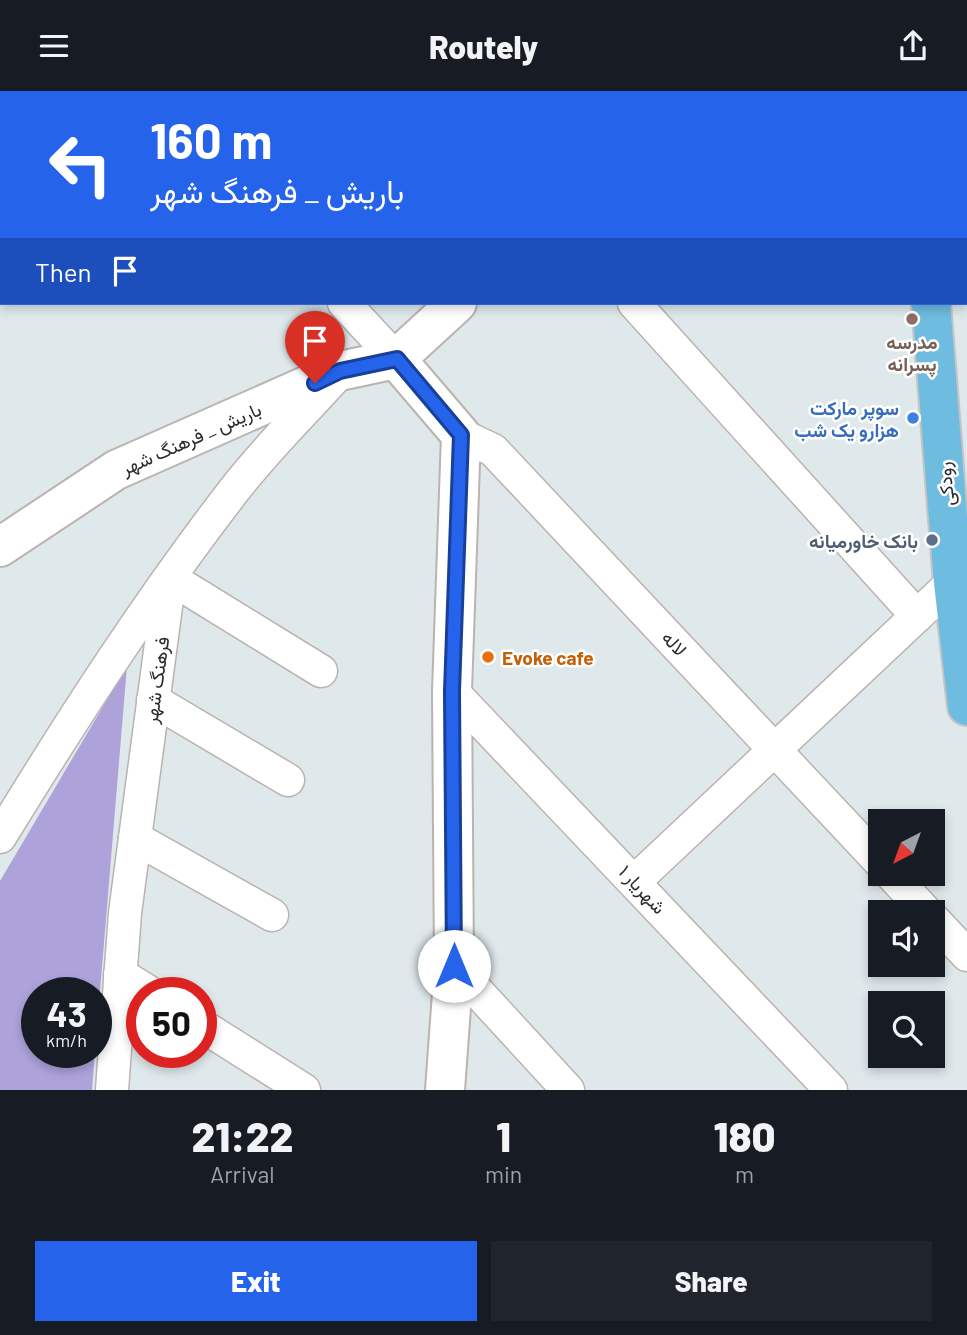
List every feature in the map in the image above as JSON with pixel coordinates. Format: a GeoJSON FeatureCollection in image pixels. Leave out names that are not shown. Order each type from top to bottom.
{"type":"FeatureCollection","features":[{"type":"Feature","properties":{"kind":"main road"},"geometry":{"type":"LineString","coordinates":[[444,1090],[454,966],[452,691],[461,435],[397,359],[455,305]]}},
{"type":"Feature","properties":{"kind":"main road","name":"رودکى"},"geometry":{"type":"LineString","coordinates":[[931,305],[953,582],[967,706]]}},
{"type":"Feature","properties":{"kind":"main road","name":"باریش _ فرهنگ شهر"},"geometry":{"type":"LineString","coordinates":[[0,547],[116,470],[340,371],[397,359]]}},
{"type":"Feature","properties":{"kind":"street"},"geometry":{"type":"LineString","coordinates":[[346,305],[397,359]]}},
{"type":"Feature","properties":{"kind":"street"},"geometry":{"type":"LineString","coordinates":[[636,305],[917,616]]}},
{"type":"Feature","properties":{"kind":"street"},"geometry":{"type":"LineString","coordinates":[[321,671],[170,578],[236,487],[340,371]]}},
{"type":"Feature","properties":{"kind":"street","name":"لاله"},"geometry":{"type":"LineString","coordinates":[[461,435],[493,450],[868,849]]}},
{"type":"Feature","properties":{"kind":"street","name":"فرهنگ شهر"},"geometry":{"type":"LineString","coordinates":[[112,1090],[120,974],[135,838],[170,578]]}},
{"type":"Feature","properties":{"kind":"street","name":"فرهنگ شهر"},"geometry":{"type":"LineString","coordinates":[[0,837],[58,744],[170,578]]}},
{"type":"Feature","properties":{"kind":"street"},"geometry":{"type":"LineString","coordinates":[[635,881],[953,582]]}},
{"type":"Feature","properties":{"kind":"street","name":"شهریار ۱"},"geometry":{"type":"LineString","coordinates":[[452,691],[831,1090]]}},
{"type":"Feature","properties":{"kind":"street"},"geometry":{"type":"LineString","coordinates":[[153,701],[288,780]]}},
{"type":"Feature","properties":{"kind":"street"},"geometry":{"type":"LineString","coordinates":[[135,838],[272,915]]}},
{"type":"Feature","properties":{"kind":"street"},"geometry":{"type":"LineString","coordinates":[[902,886],[915,900]]}},
{"type":"Feature","properties":{"kind":"street"},"geometry":{"type":"LineString","coordinates":[[945,932],[967,955]]}},
{"type":"Feature","properties":{"kind":"street"},"geometry":{"type":"LineString","coordinates":[[454,966],[568,1090]]}},
{"type":"Feature","properties":{"kind":"street"},"geometry":{"type":"LineString","coordinates":[[120,974],[126,978]]}},
{"type":"Feature","properties":{"kind":"street"},"geometry":{"type":"LineString","coordinates":[[217,1035],[304,1090]]}},
{"type":"Feature","properties":{"kind":"shaded area"},"geometry":{"type":"Polygon","coordinates":[[[127,666],[101,977],[21,977],[21,1068],[94,1068],[92,1090],[0,1090],[0,881],[127,666]]]}},
{"type":"Feature","properties":{"kind":"place","name":"مدرسه پسرانه"},"geometry":{"type":"Point","coordinates":[912,319]}},
{"type":"Feature","properties":{"kind":"place","name":"سوپر مارکت هزارو یک شب"},"geometry":{"type":"Point","coordinates":[913,418]}},
{"type":"Feature","properties":{"kind":"place","name":"بانک خاورمیانه"},"geometry":{"type":"Point","coordinates":[932,540]}},
{"type":"Feature","properties":{"kind":"place","name":"Evoke cafe"},"geometry":{"type":"Point","coordinates":[488,657]}},
{"type":"Feature","properties":{"kind":"route"},"geometry":{"type":"LineString","coordinates":[[315,383],[340,371],[397,359],[461,435],[452,691],[454,966]]}}]}
